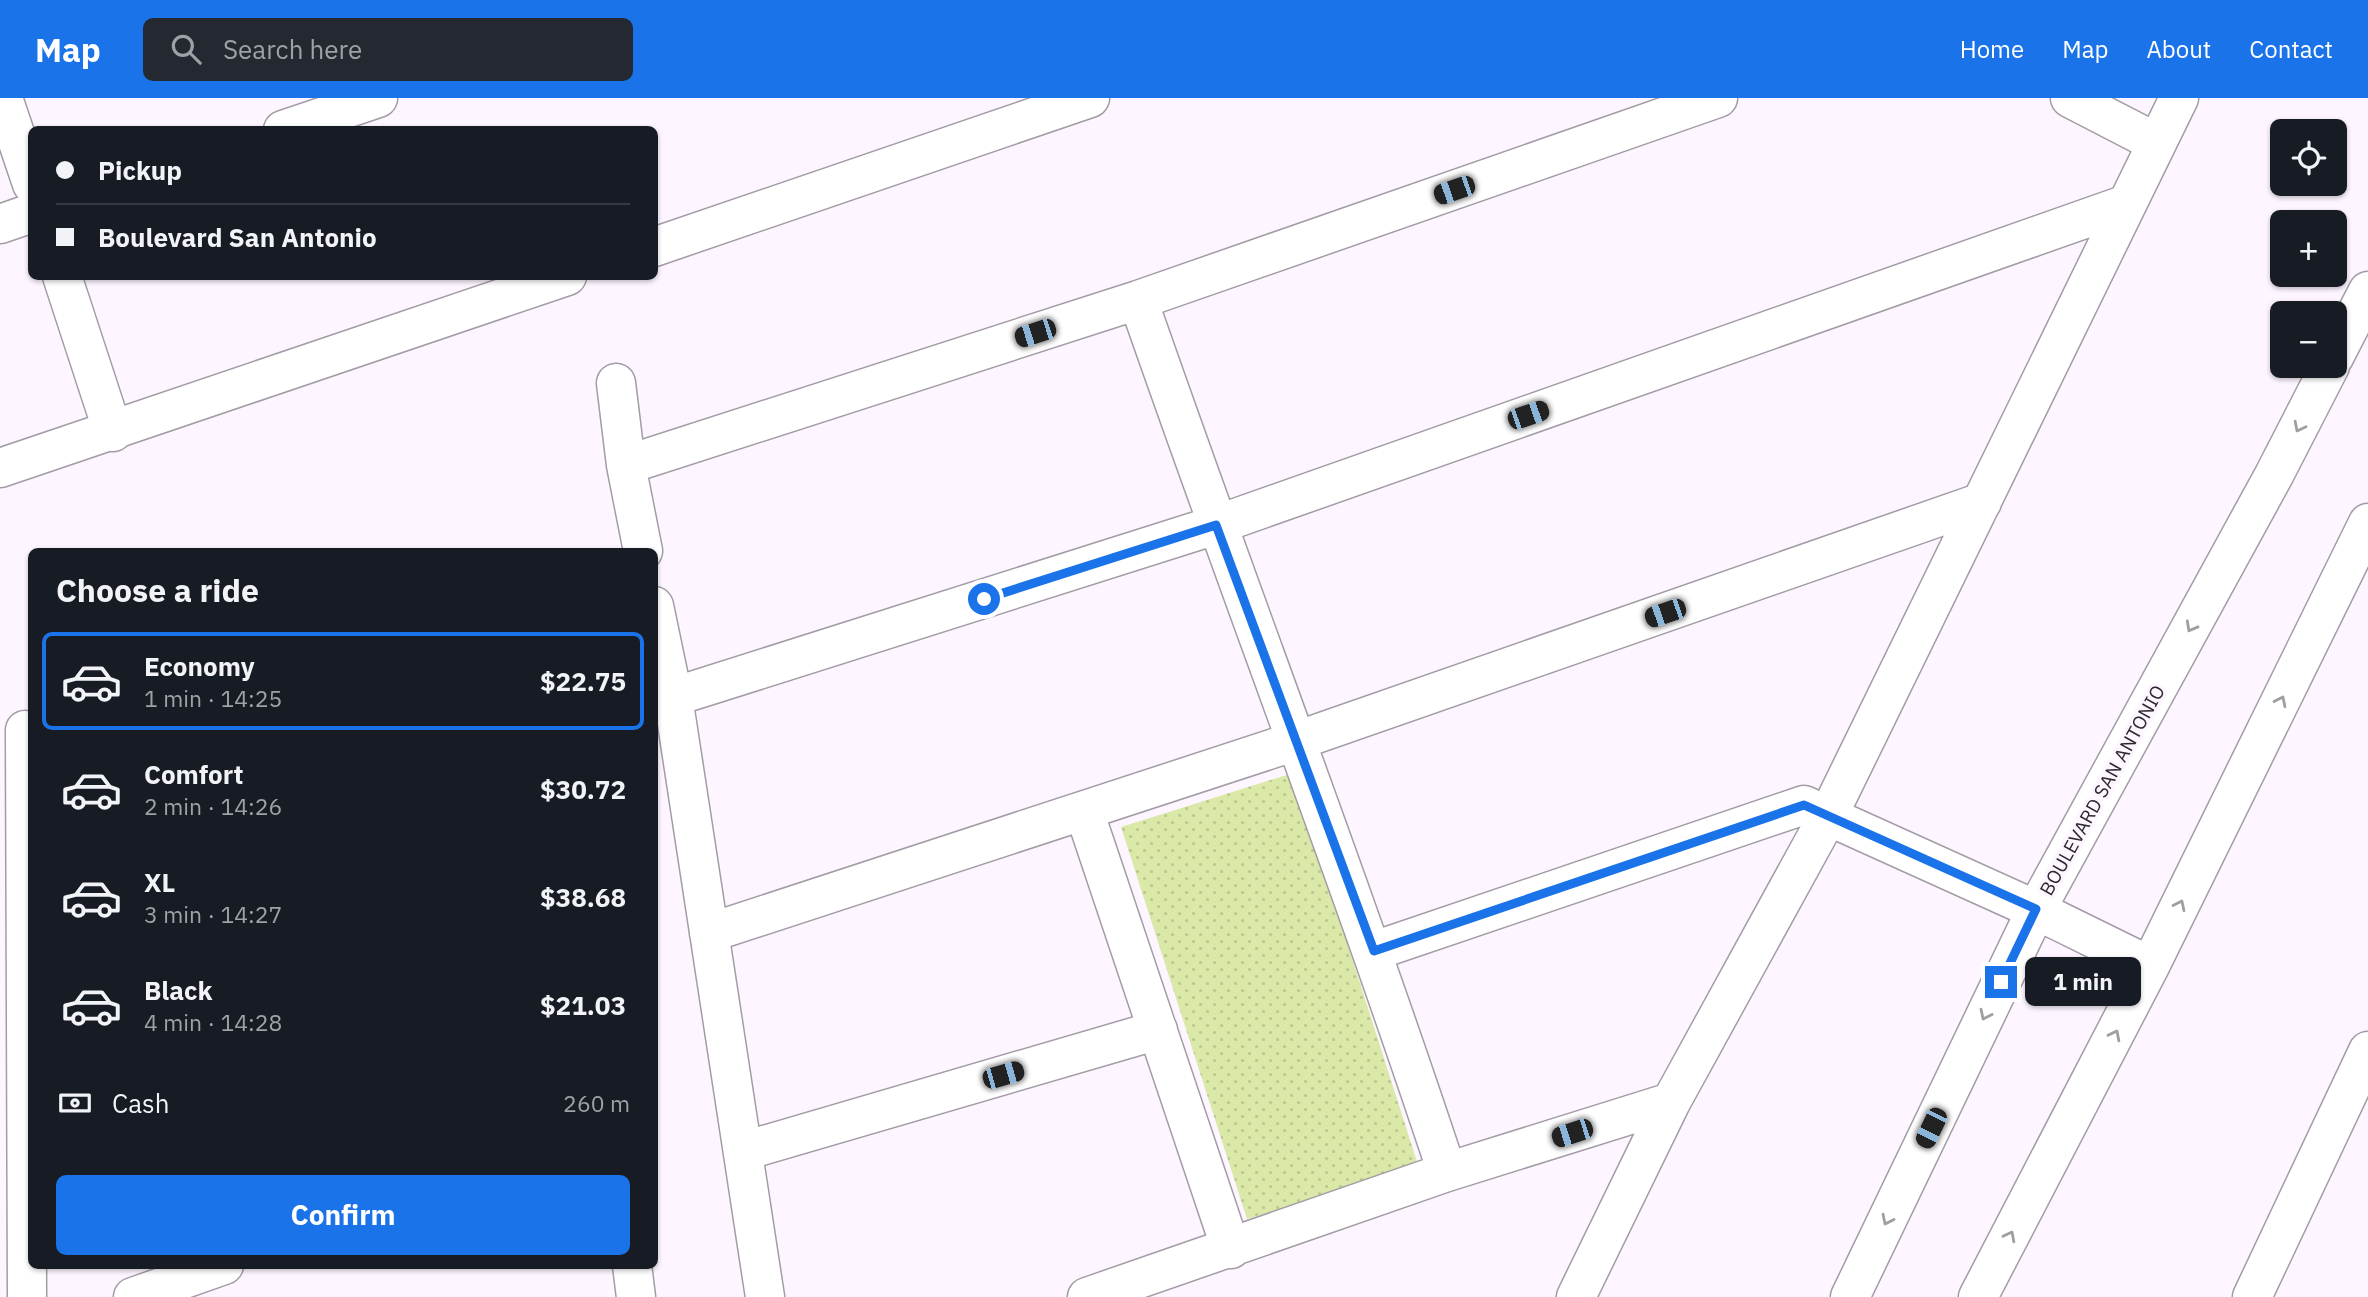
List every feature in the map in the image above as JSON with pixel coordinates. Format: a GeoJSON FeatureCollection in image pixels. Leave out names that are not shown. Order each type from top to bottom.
{"type":"FeatureCollection","features":[{"type":"Feature","properties":{"kind":"street"},"geometry":{"type":"LineString","coordinates":[[3,98],[28,172]]}},
{"type":"Feature","properties":{"kind":"street"},"geometry":{"type":"LineString","coordinates":[[295,126],[378,98]]}},
{"type":"Feature","properties":{"kind":"street"},"geometry":{"type":"LineString","coordinates":[[658,246],[1090,98]]}},
{"type":"Feature","properties":{"kind":"street"},"geometry":{"type":"LineString","coordinates":[[626,465],[1138,300],[1718,98]]}},
{"type":"Feature","properties":{"kind":"street"},"geometry":{"type":"LineString","coordinates":[[2070,98],[2157,143]]}},
{"type":"Feature","properties":{"kind":"street"},"geometry":{"type":"LineString","coordinates":[[1576,1297],[1671,1102],[1828,816],[2124,205],[2179,98]]}},
{"type":"Feature","properties":{"kind":"street"},"geometry":{"type":"LineString","coordinates":[[673,697],[1216,525],[2124,205]]}},
{"type":"Feature","properties":{"kind":"street"},"geometry":{"type":"LineString","coordinates":[[0,224],[28,214]]}},
{"type":"Feature","properties":{"kind":"street"},"geometry":{"type":"LineString","coordinates":[[63,280],[113,432]]}},
{"type":"Feature","properties":{"kind":"street"},"geometry":{"type":"LineString","coordinates":[[0,468],[113,432],[555,280]]}},
{"type":"Feature","properties":{"kind":"street"},"geometry":{"type":"LineString","coordinates":[[2347,332],[2368,291]]}},
{"type":"Feature","properties":{"kind":"street"},"geometry":{"type":"LineString","coordinates":[[1138,300],[1216,525],[1374,951],[1447,1172]]}},
{"type":"Feature","properties":{"kind":"street","name":"BOULEVARD SAN ANTONIO"},"geometry":{"type":"LineString","coordinates":[[1850,1297],[2036,909],[2274,475],[2324,378]]}},
{"type":"Feature","properties":{"kind":"street"},"geometry":{"type":"LineString","coordinates":[[616,383],[626,465],[642,548]]}},
{"type":"Feature","properties":{"kind":"street"},"geometry":{"type":"LineString","coordinates":[[709,933],[1296,741],[1982,502]]}},
{"type":"Feature","properties":{"kind":"street"},"geometry":{"type":"LineString","coordinates":[[1978,1297],[2150,966],[2368,523]]}},
{"type":"Feature","properties":{"kind":"street"},"geometry":{"type":"LineString","coordinates":[[658,625],[673,697],[765,1297]]}},
{"type":"Feature","properties":{"kind":"street"},"geometry":{"type":"LineString","coordinates":[[19,732],[20,1022],[27,1297]]}},
{"type":"Feature","properties":{"kind":"street"},"geometry":{"type":"LineString","coordinates":[[1374,951],[1804,805],[2036,909],[2150,966]]}},
{"type":"Feature","properties":{"kind":"street"},"geometry":{"type":"LineString","coordinates":[[1084,811],[1231,1250]]}},
{"type":"Feature","properties":{"kind":"street"},"geometry":{"type":"LineString","coordinates":[[744,1151],[1158,1030]]}},
{"type":"Feature","properties":{"kind":"street"},"geometry":{"type":"LineString","coordinates":[[2252,1297],[2354,1114],[2368,1051]]}},
{"type":"Feature","properties":{"kind":"street"},"geometry":{"type":"LineString","coordinates":[[1087,1297],[1231,1250],[1447,1172],[1671,1102]]}},
{"type":"Feature","properties":{"kind":"street"},"geometry":{"type":"LineString","coordinates":[[133,1297],[213,1269]]}},
{"type":"Feature","properties":{"kind":"street"},"geometry":{"type":"LineString","coordinates":[[632,1269],[636,1297]]}},
{"type":"Feature","properties":{"kind":"green space"},"geometry":{"type":"Polygon","coordinates":[[[1293,773],[1419,1168],[1247,1219],[1121,827],[1293,773]]]}},
{"type":"Feature","properties":{"kind":"route"},"geometry":{"type":"LineString","coordinates":[[984,599],[1216,525],[1374,951],[1804,805],[2036,909],[2001,982]]}}]}
